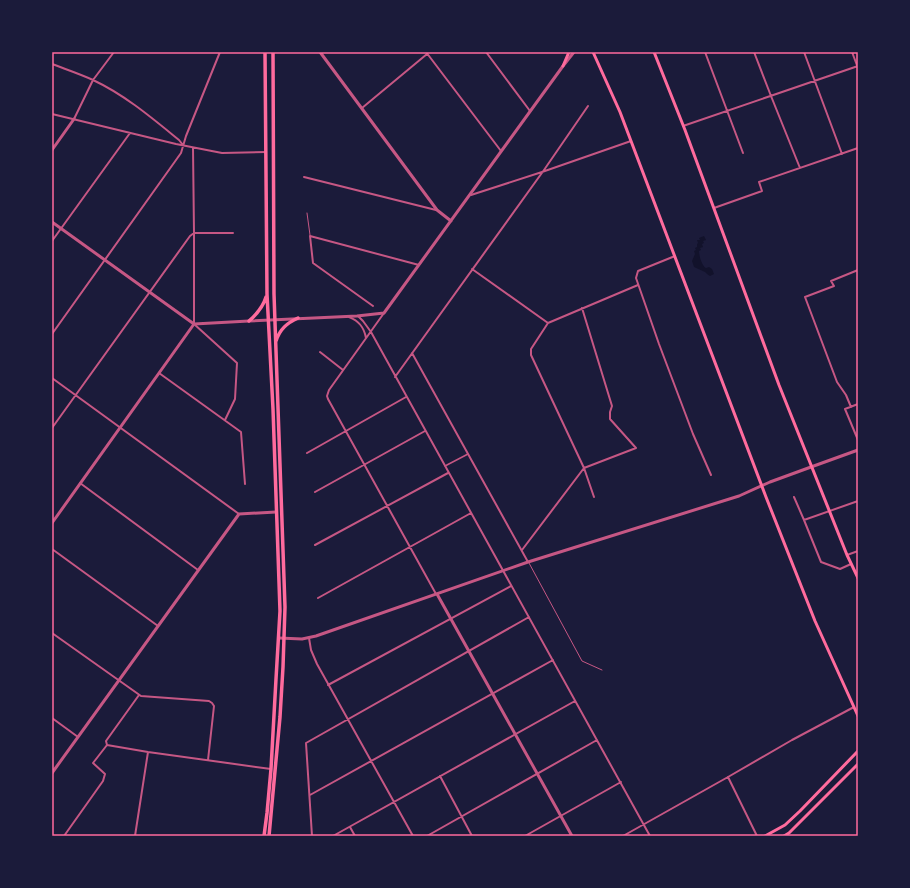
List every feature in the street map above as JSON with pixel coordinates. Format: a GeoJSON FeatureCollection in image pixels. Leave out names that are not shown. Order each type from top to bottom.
{"type":"FeatureCollection","features":[{"type":"Feature","properties":{"kind":"main road"},"geometry":{"type":"LineString","coordinates":[[264,836],[271,769],[280,611],[267,294],[265,52]]}},
{"type":"Feature","properties":{"kind":"main road"},"geometry":{"type":"LineString","coordinates":[[269,836],[280,717],[285,607],[275,344],[273,234],[273,52]]}},
{"type":"Feature","properties":{"kind":"main road"},"geometry":{"type":"LineString","coordinates":[[563,66],[569,52]]}},
{"type":"Feature","properties":{"kind":"main road"},"geometry":{"type":"LineString","coordinates":[[593,52],[620,112],[761,486],[815,621],[858,716]]}},
{"type":"Feature","properties":{"kind":"main road"},"geometry":{"type":"LineString","coordinates":[[654,52],[811,466],[847,555],[858,578]]}},
{"type":"Feature","properties":{"kind":"main road"},"geometry":{"type":"LineString","coordinates":[[249,321],[260,310],[267,294]]}},
{"type":"Feature","properties":{"kind":"main road"},"geometry":{"type":"LineString","coordinates":[[275,344],[282,328],[298,318]]}},
{"type":"Feature","properties":{"kind":"main road"},"geometry":{"type":"LineString","coordinates":[[765,836],[785,825],[815,797],[858,751]]}},
{"type":"Feature","properties":{"kind":"main road"},"geometry":{"type":"LineString","coordinates":[[784,836],[790,834],[858,764]]}},
{"type":"Feature","properties":{"kind":"main road"},"geometry":{"type":"LineString","coordinates":[[785,825],[790,834]]}},
{"type":"Feature","properties":{"kind":"street"},"geometry":{"type":"LineString","coordinates":[[52,150],[74,119],[93,80],[114,52]]}},
{"type":"Feature","properties":{"kind":"street"},"geometry":{"type":"LineString","coordinates":[[52,334],[181,154],[186,136],[220,52]]}},
{"type":"Feature","properties":{"kind":"street"},"geometry":{"type":"LineString","coordinates":[[320,52],[437,210],[451,221]]}},
{"type":"Feature","properties":{"kind":"street"},"geometry":{"type":"LineString","coordinates":[[486,52],[530,111]]}},
{"type":"Feature","properties":{"kind":"street"},"geometry":{"type":"LineString","coordinates":[[572,836],[327,396],[328,390],[501,150],[574,52]]}},
{"type":"Feature","properties":{"kind":"street"},"geometry":{"type":"LineString","coordinates":[[705,52],[743,153]]}},
{"type":"Feature","properties":{"kind":"street"},"geometry":{"type":"LineString","coordinates":[[754,52],[800,168]]}},
{"type":"Feature","properties":{"kind":"street"},"geometry":{"type":"LineString","coordinates":[[804,52],[842,154]]}},
{"type":"Feature","properties":{"kind":"street"},"geometry":{"type":"LineString","coordinates":[[683,126],[858,67],[852,52]]}},
{"type":"Feature","properties":{"kind":"street"},"geometry":{"type":"LineString","coordinates":[[362,108],[426,53],[501,150]]}},
{"type":"Feature","properties":{"kind":"street"},"geometry":{"type":"LineString","coordinates":[[52,64],[93,80],[121,96],[146,112],[180,140],[184,146]]}},
{"type":"Feature","properties":{"kind":"street"},"geometry":{"type":"LineString","coordinates":[[395,377],[588,106]]}},
{"type":"Feature","properties":{"kind":"street"},"geometry":{"type":"LineString","coordinates":[[52,114],[222,154],[266,152]]}},
{"type":"Feature","properties":{"kind":"street"},"geometry":{"type":"LineString","coordinates":[[52,241],[130,133]]}},
{"type":"Feature","properties":{"kind":"street"},"geometry":{"type":"LineString","coordinates":[[469,195],[542,172],[631,141]]}},
{"type":"Feature","properties":{"kind":"street"},"geometry":{"type":"LineString","coordinates":[[52,523],[194,324],[193,148]]}},
{"type":"Feature","properties":{"kind":"street"},"geometry":{"type":"LineString","coordinates":[[714,208],[762,191],[759,182],[858,148]]}},
{"type":"Feature","properties":{"kind":"street"},"geometry":{"type":"LineString","coordinates":[[304,177],[437,210]]}},
{"type":"Feature","properties":{"kind":"street"},"geometry":{"type":"LineString","coordinates":[[52,222],[194,324],[237,363],[235,399],[225,420]]}},
{"type":"Feature","properties":{"kind":"street"},"geometry":{"type":"LineString","coordinates":[[52,428],[190,236],[194,233],[233,233]]}},
{"type":"Feature","properties":{"kind":"street"},"geometry":{"type":"LineString","coordinates":[[373,306],[313,263],[310,236],[419,264]]}},
{"type":"Feature","properties":{"kind":"street"},"geometry":{"type":"LineString","coordinates":[[675,256],[638,271],[636,278],[693,434],[711,475]]}},
{"type":"Feature","properties":{"kind":"street"},"geometry":{"type":"LineString","coordinates":[[472,270],[548,323]]}},
{"type":"Feature","properties":{"kind":"street"},"geometry":{"type":"LineString","coordinates":[[851,407],[846,394],[837,382],[805,297],[834,286],[832,281],[858,270]]}},
{"type":"Feature","properties":{"kind":"street"},"geometry":{"type":"LineString","coordinates":[[594,497],[584,468],[531,355],[531,349],[548,323],[638,285]]}},
{"type":"Feature","properties":{"kind":"street"},"geometry":{"type":"LineString","coordinates":[[522,550],[584,468],[636,448],[610,419],[612,406],[582,308]]}},
{"type":"Feature","properties":{"kind":"street"},"geometry":{"type":"LineString","coordinates":[[194,324],[357,316],[384,313]]}},
{"type":"Feature","properties":{"kind":"street"},"geometry":{"type":"LineString","coordinates":[[348,316],[355,319],[363,327],[366,338]]}},
{"type":"Feature","properties":{"kind":"street"},"geometry":{"type":"LineString","coordinates":[[357,316],[363,321],[370,332],[650,836]]}},
{"type":"Feature","properties":{"kind":"street"},"geometry":{"type":"LineString","coordinates":[[320,352],[343,370]]}},
{"type":"Feature","properties":{"kind":"street"},"geometry":{"type":"LineString","coordinates":[[412,353],[528,562]]}},
{"type":"Feature","properties":{"kind":"street"},"geometry":{"type":"LineString","coordinates":[[160,373],[241,432],[245,484]]}},
{"type":"Feature","properties":{"kind":"street"},"geometry":{"type":"LineString","coordinates":[[52,378],[239,514],[276,512]]}},
{"type":"Feature","properties":{"kind":"street"},"geometry":{"type":"LineString","coordinates":[[307,453],[406,397]]}},
{"type":"Feature","properties":{"kind":"street"},"geometry":{"type":"LineString","coordinates":[[858,404],[846,409],[858,440]]}},
{"type":"Feature","properties":{"kind":"street"},"geometry":{"type":"LineString","coordinates":[[315,492],[425,431]]}},
{"type":"Feature","properties":{"kind":"street"},"geometry":{"type":"LineString","coordinates":[[279,638],[309,638],[528,562],[740,496],[811,466],[858,450]]}},
{"type":"Feature","properties":{"kind":"street"},"geometry":{"type":"LineString","coordinates":[[445,466],[468,454]]}},
{"type":"Feature","properties":{"kind":"street"},"geometry":{"type":"LineString","coordinates":[[315,545],[448,473]]}},
{"type":"Feature","properties":{"kind":"street"},"geometry":{"type":"LineString","coordinates":[[80,483],[198,570]]}},
{"type":"Feature","properties":{"kind":"street"},"geometry":{"type":"LineString","coordinates":[[794,497],[821,562],[840,569],[851,564]]}},
{"type":"Feature","properties":{"kind":"street"},"geometry":{"type":"LineString","coordinates":[[804,520],[858,501]]}},
{"type":"Feature","properties":{"kind":"street"},"geometry":{"type":"LineString","coordinates":[[52,773],[239,514]]}},
{"type":"Feature","properties":{"kind":"street"},"geometry":{"type":"LineString","coordinates":[[318,598],[471,514]]}},
{"type":"Feature","properties":{"kind":"street"},"geometry":{"type":"LineString","coordinates":[[52,549],[158,626]]}},
{"type":"Feature","properties":{"kind":"street"},"geometry":{"type":"LineString","coordinates":[[847,555],[858,551]]}},
{"type":"Feature","properties":{"kind":"street"},"geometry":{"type":"LineString","coordinates":[[328,685],[511,586]]}},
{"type":"Feature","properties":{"kind":"street"},"geometry":{"type":"LineString","coordinates":[[312,836],[306,744],[529,617]]}},
{"type":"Feature","properties":{"kind":"street"},"geometry":{"type":"LineString","coordinates":[[52,633],[139,695],[144,697],[212,703],[214,706],[208,760]]}},
{"type":"Feature","properties":{"kind":"street"},"geometry":{"type":"LineString","coordinates":[[309,638],[312,652],[328,685],[414,836]]}},
{"type":"Feature","properties":{"kind":"street"},"geometry":{"type":"LineString","coordinates":[[310,796],[553,660]]}},
{"type":"Feature","properties":{"kind":"street"},"geometry":{"type":"LineString","coordinates":[[64,836],[103,781],[105,774],[93,763],[107,745],[106,741],[139,695]]}},
{"type":"Feature","properties":{"kind":"street"},"geometry":{"type":"LineString","coordinates":[[333,836],[575,701]]}},
{"type":"Feature","properties":{"kind":"street"},"geometry":{"type":"LineString","coordinates":[[623,836],[792,740],[854,707]]}},
{"type":"Feature","properties":{"kind":"street"},"geometry":{"type":"LineString","coordinates":[[52,718],[78,737]]}},
{"type":"Feature","properties":{"kind":"street"},"geometry":{"type":"LineString","coordinates":[[427,836],[597,740]]}},
{"type":"Feature","properties":{"kind":"street"},"geometry":{"type":"LineString","coordinates":[[107,745],[271,769]]}},
{"type":"Feature","properties":{"kind":"street"},"geometry":{"type":"LineString","coordinates":[[135,836],[148,752]]}},
{"type":"Feature","properties":{"kind":"street"},"geometry":{"type":"LineString","coordinates":[[440,776],[472,836]]}},
{"type":"Feature","properties":{"kind":"street"},"geometry":{"type":"LineString","coordinates":[[728,777],[757,836]]}},
{"type":"Feature","properties":{"kind":"street"},"geometry":{"type":"LineString","coordinates":[[525,836],[621,782]]}},
{"type":"Feature","properties":{"kind":"street"},"geometry":{"type":"LineString","coordinates":[[350,827],[355,836]]}},
{"type":"Feature","properties":{"kind":"lane"},"geometry":{"type":"LineString","coordinates":[[307,213],[310,236]]}},
{"type":"Feature","properties":{"kind":"lane"},"geometry":{"type":"LineString","coordinates":[[528,562],[582,661],[590,666],[602,670]]}},
{"type":"Feature","properties":{"kind":"shaded area"},"geometry":{"type":"Polygon","coordinates":[[[704,236],[706,240],[703,241],[703,247],[700,248],[701,250],[699,253],[703,265],[706,268],[709,267],[712,269],[714,274],[710,276],[694,267],[692,261],[695,254],[694,251],[696,250],[695,248],[697,247],[698,243],[697,240],[700,240],[699,238],[704,236]]]}}]}
